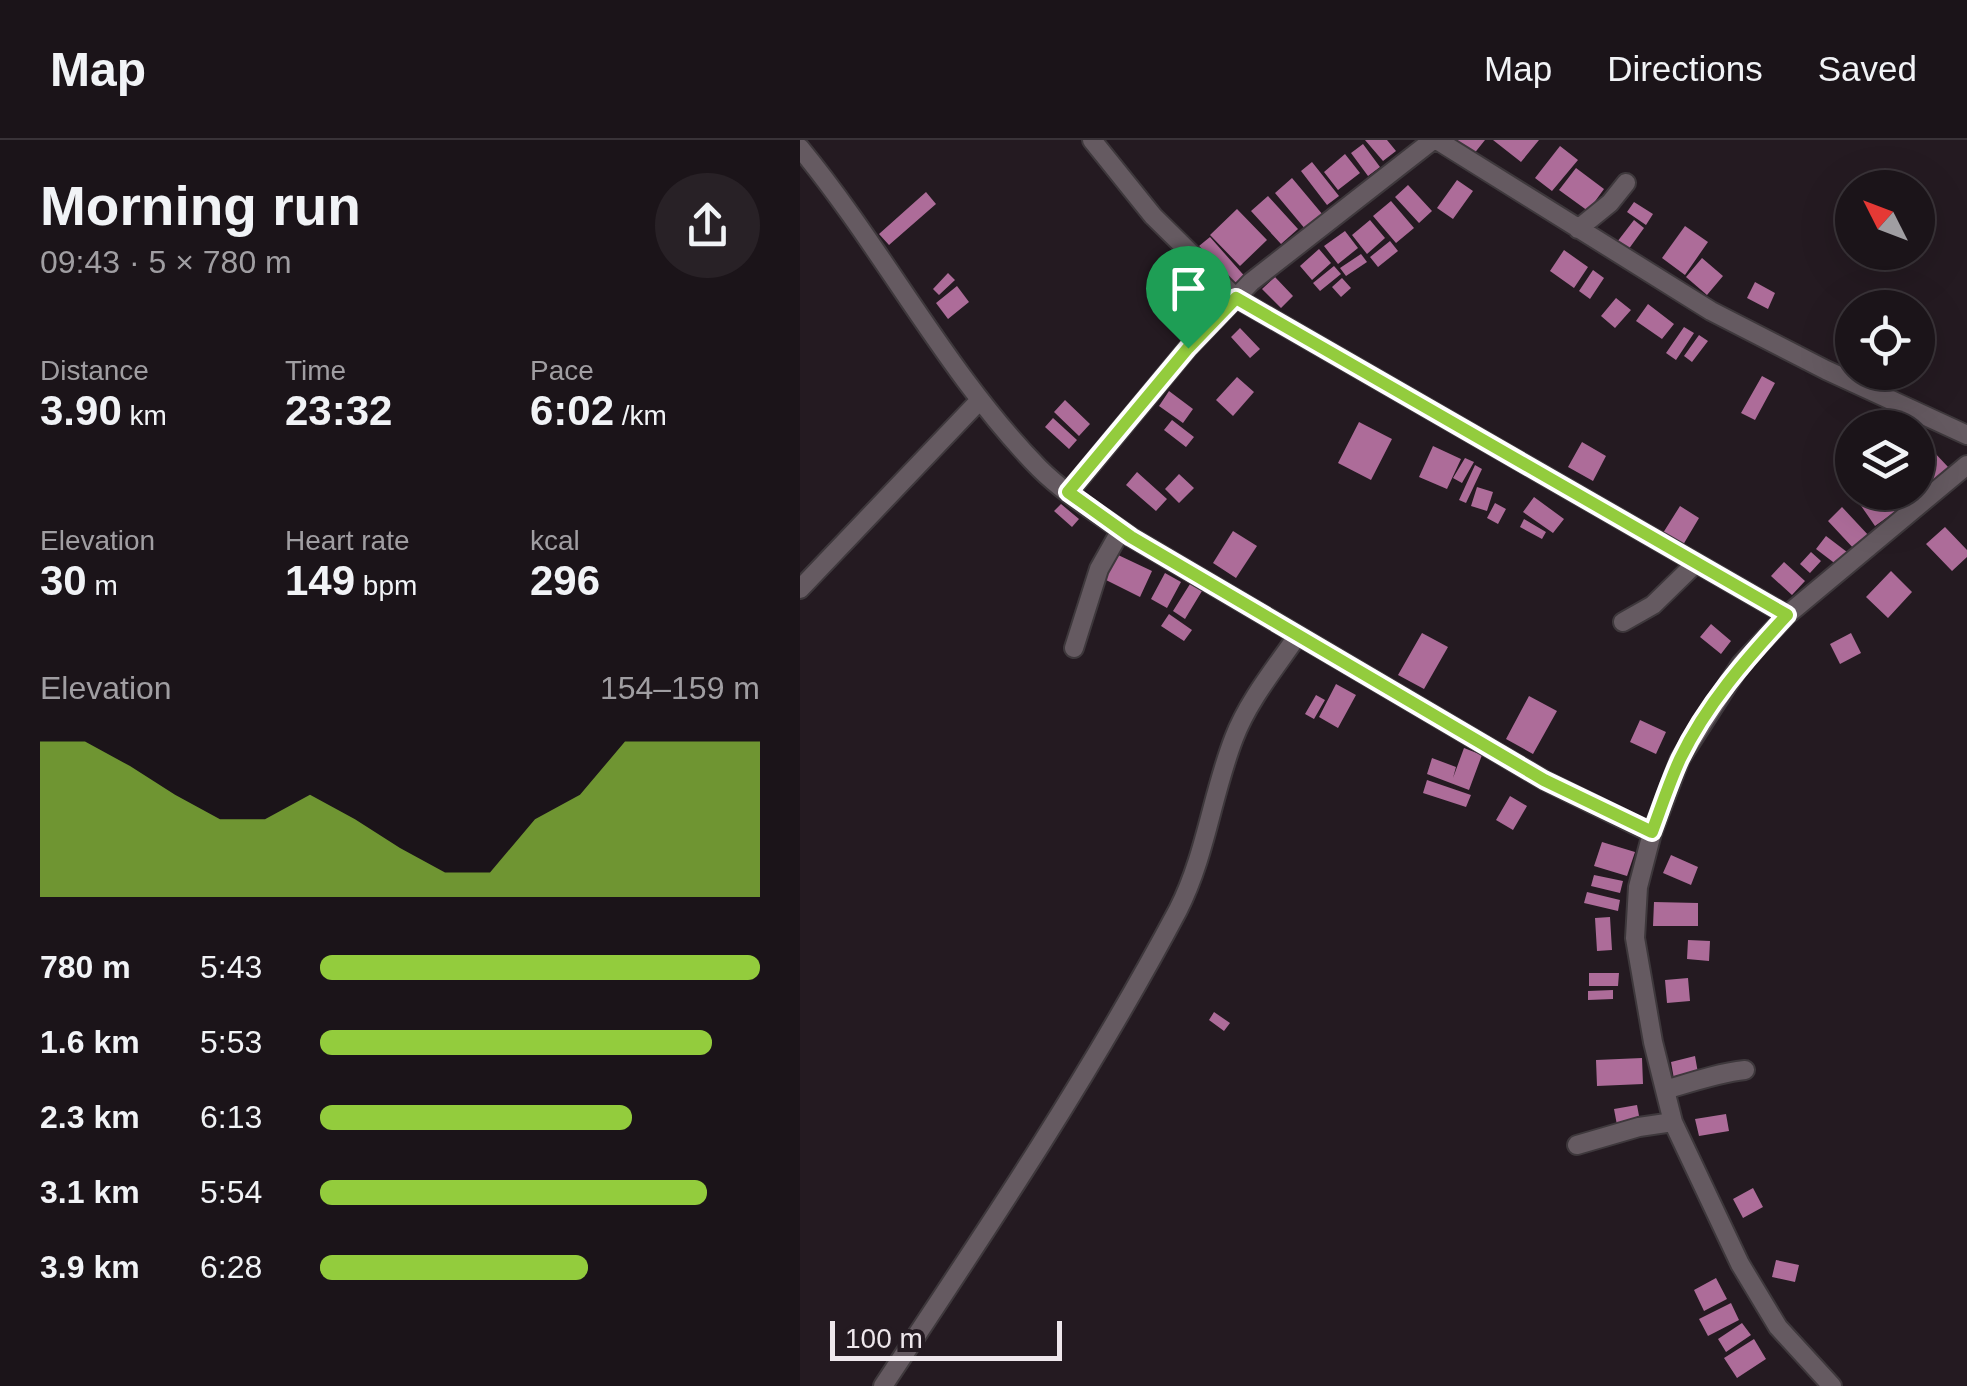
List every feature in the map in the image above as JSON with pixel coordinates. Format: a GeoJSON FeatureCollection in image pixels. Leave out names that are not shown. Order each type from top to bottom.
{"type":"FeatureCollection","features":[{"type":"Feature","properties":{"kind":"street"},"geometry":{"type":"LineString","coordinates":[[1092,140],[1153,216],[1236,298],[1787,615]]}},
{"type":"Feature","properties":{"kind":"street"},"geometry":{"type":"LineString","coordinates":[[1068,492],[1188,348],[1236,298],[1313,230],[1434,140],[1711,311],[1967,435]]}},
{"type":"Feature","properties":{"kind":"street"},"geometry":{"type":"LineString","coordinates":[[800,148],[845,202],[980,400],[1040,469],[1068,492],[1121,530],[1544,780],[1652,832]]}},
{"type":"Feature","properties":{"kind":"street"},"geometry":{"type":"LineString","coordinates":[[1578,229],[1610,204],[1626,184]]}},
{"type":"Feature","properties":{"kind":"street"},"geometry":{"type":"LineString","coordinates":[[800,588],[980,400]]}},
{"type":"Feature","properties":{"kind":"street"},"geometry":{"type":"LineString","coordinates":[[1832,1386],[1778,1327],[1740,1264],[1673,1122],[1634,938],[1638,887],[1652,832],[1680,759],[1741,664],[1787,615],[1967,465]]}},
{"type":"Feature","properties":{"kind":"street"},"geometry":{"type":"LineString","coordinates":[[1074,648],[1099,570],[1121,530]]}},
{"type":"Feature","properties":{"kind":"street"},"geometry":{"type":"LineString","coordinates":[[1623,622],[1654,605],[1696,562]]}},
{"type":"Feature","properties":{"kind":"street"},"geometry":{"type":"LineString","coordinates":[[884,1386],[978,1243],[1169,926],[1198,867],[1236,733],[1298,634]]}},
{"type":"Feature","properties":{"kind":"street"},"geometry":{"type":"LineString","coordinates":[[1665,1090],[1716,1078],[1725,1072],[1746,1070]]}},
{"type":"Feature","properties":{"kind":"street"},"geometry":{"type":"LineString","coordinates":[[1576,1145],[1673,1122]]}},
{"type":"Feature","properties":{"kind":"building"},"geometry":{"type":"Polygon","coordinates":[[[1365,140],[1387,140],[1396,151],[1383,161],[1365,140]]]}},
{"type":"Feature","properties":{"kind":"building"},"geometry":{"type":"Polygon","coordinates":[[[1456,140],[1485,140],[1473,155],[1456,140]]]}},
{"type":"Feature","properties":{"kind":"building"},"geometry":{"type":"Polygon","coordinates":[[[1493,140],[1539,140],[1521,162],[1493,140]]]}},
{"type":"Feature","properties":{"kind":"building"},"geometry":{"type":"Polygon","coordinates":[[[1363,144],[1380,167],[1368,176],[1351,153],[1363,144]]]}},
{"type":"Feature","properties":{"kind":"building"},"geometry":{"type":"Polygon","coordinates":[[[1560,146],[1578,160],[1552,191],[1535,178],[1560,146]]]}},
{"type":"Feature","properties":{"kind":"building"},"geometry":{"type":"Polygon","coordinates":[[[1345,154],[1360,173],[1338,190],[1324,172],[1345,154]]]}},
{"type":"Feature","properties":{"kind":"building"},"geometry":{"type":"Polygon","coordinates":[[[1312,162],[1339,196],[1327,205],[1301,171],[1312,162]]]}},
{"type":"Feature","properties":{"kind":"building"},"geometry":{"type":"Polygon","coordinates":[[[1576,168],[1604,189],[1588,211],[1559,190],[1576,168]]]}},
{"type":"Feature","properties":{"kind":"building"},"geometry":{"type":"Polygon","coordinates":[[[1292,178],[1323,215],[1306,230],[1275,193],[1292,178]]]}},
{"type":"Feature","properties":{"kind":"building"},"geometry":{"type":"Polygon","coordinates":[[[1457,180],[1473,191],[1453,219],[1437,208],[1457,180]]]}},
{"type":"Feature","properties":{"kind":"building"},"geometry":{"type":"Polygon","coordinates":[[[1408,185],[1432,211],[1419,223],[1395,197],[1408,185]]]}},
{"type":"Feature","properties":{"kind":"building"},"geometry":{"type":"Polygon","coordinates":[[[926,192],[936,204],[889,245],[879,234],[926,192]]]}},
{"type":"Feature","properties":{"kind":"building"},"geometry":{"type":"Polygon","coordinates":[[[1268,196],[1298,229],[1281,244],[1251,211],[1268,196]]]}},
{"type":"Feature","properties":{"kind":"building"},"geometry":{"type":"Polygon","coordinates":[[[1391,201],[1414,228],[1396,243],[1373,216],[1391,201]]]}},
{"type":"Feature","properties":{"kind":"building"},"geometry":{"type":"Polygon","coordinates":[[[1634,202],[1653,214],[1646,225],[1627,212],[1634,202]]]}},
{"type":"Feature","properties":{"kind":"building"},"geometry":{"type":"Polygon","coordinates":[[[1237,209],[1267,240],[1240,266],[1210,235],[1237,209]]]}},
{"type":"Feature","properties":{"kind":"building"},"geometry":{"type":"Polygon","coordinates":[[[1370,220],[1385,238],[1367,254],[1352,235],[1370,220]]]}},
{"type":"Feature","properties":{"kind":"building"},"geometry":{"type":"Polygon","coordinates":[[[1634,220],[1644,228],[1628,250],[1617,242],[1634,220]]]}},
{"type":"Feature","properties":{"kind":"building"},"geometry":{"type":"Polygon","coordinates":[[[1685,226],[1708,242],[1685,275],[1662,258],[1685,226]]]}},
{"type":"Feature","properties":{"kind":"building"},"geometry":{"type":"Polygon","coordinates":[[[1345,231],[1358,248],[1338,264],[1324,246],[1345,231]]]}},
{"type":"Feature","properties":{"kind":"building"},"geometry":{"type":"Polygon","coordinates":[[[1210,237],[1248,280],[1237,289],[1199,246],[1210,237]]]}},
{"type":"Feature","properties":{"kind":"building"},"geometry":{"type":"Polygon","coordinates":[[[1390,241],[1398,251],[1378,267],[1370,257],[1390,241]]]}},
{"type":"Feature","properties":{"kind":"building"},"geometry":{"type":"Polygon","coordinates":[[[1319,249],[1331,263],[1312,280],[1300,266],[1319,249]]]}},
{"type":"Feature","properties":{"kind":"building"},"geometry":{"type":"Polygon","coordinates":[[[1564,250],[1588,267],[1574,288],[1550,271],[1564,250]]]}},
{"type":"Feature","properties":{"kind":"building"},"geometry":{"type":"Polygon","coordinates":[[[1361,254],[1367,262],[1346,276],[1340,268],[1361,254]]]}},
{"type":"Feature","properties":{"kind":"building"},"geometry":{"type":"Polygon","coordinates":[[[1702,258],[1723,276],[1707,295],[1686,277],[1702,258]]]}},
{"type":"Feature","properties":{"kind":"building"},"geometry":{"type":"Polygon","coordinates":[[[1334,266],[1341,274],[1320,291],[1313,283],[1334,266]]]}},
{"type":"Feature","properties":{"kind":"building"},"geometry":{"type":"Polygon","coordinates":[[[1593,270],[1604,278],[1590,299],[1579,291],[1593,270]]]}},
{"type":"Feature","properties":{"kind":"building"},"geometry":{"type":"Polygon","coordinates":[[[948,273],[955,280],[939,295],[933,289],[948,273]]]}},
{"type":"Feature","properties":{"kind":"building"},"geometry":{"type":"Polygon","coordinates":[[[1275,277],[1293,296],[1281,308],[1262,289],[1275,277]]]}},
{"type":"Feature","properties":{"kind":"building"},"geometry":{"type":"Polygon","coordinates":[[[1342,278],[1351,288],[1341,297],[1332,287],[1342,278]]]}},
{"type":"Feature","properties":{"kind":"building"},"geometry":{"type":"Polygon","coordinates":[[[1755,282],[1775,293],[1768,309],[1747,298],[1755,282]]]}},
{"type":"Feature","properties":{"kind":"building"},"geometry":{"type":"Polygon","coordinates":[[[957,286],[969,302],[948,319],[936,303],[957,286]]]}},
{"type":"Feature","properties":{"kind":"building"},"geometry":{"type":"Polygon","coordinates":[[[1616,298],[1631,310],[1615,328],[1601,316],[1616,298]]]}},
{"type":"Feature","properties":{"kind":"building"},"geometry":{"type":"Polygon","coordinates":[[[1648,304],[1674,324],[1662,339],[1636,321],[1648,304]]]}},
{"type":"Feature","properties":{"kind":"building"},"geometry":{"type":"Polygon","coordinates":[[[1684,327],[1694,333],[1676,360],[1666,353],[1684,327]]]}},
{"type":"Feature","properties":{"kind":"building"},"geometry":{"type":"Polygon","coordinates":[[[1240,328],[1260,349],[1250,358],[1231,337],[1240,328]]]}},
{"type":"Feature","properties":{"kind":"building"},"geometry":{"type":"Polygon","coordinates":[[[1699,335],[1708,341],[1692,362],[1684,356],[1699,335]]]}},
{"type":"Feature","properties":{"kind":"building"},"geometry":{"type":"Polygon","coordinates":[[[1762,376],[1775,383],[1755,420],[1741,413],[1762,376]]]}},
{"type":"Feature","properties":{"kind":"building"},"geometry":{"type":"Polygon","coordinates":[[[1237,377],[1254,392],[1233,416],[1216,400],[1237,377]]]}},
{"type":"Feature","properties":{"kind":"building"},"geometry":{"type":"Polygon","coordinates":[[[1169,391],[1193,409],[1183,423],[1159,406],[1169,391]]]}},
{"type":"Feature","properties":{"kind":"building"},"geometry":{"type":"Polygon","coordinates":[[[1065,400],[1090,424],[1079,436],[1054,412],[1065,400]]]}},
{"type":"Feature","properties":{"kind":"building"},"geometry":{"type":"Polygon","coordinates":[[[1053,418],[1077,440],[1069,449],[1045,427],[1053,418]]]}},
{"type":"Feature","properties":{"kind":"building"},"geometry":{"type":"Polygon","coordinates":[[[1172,420],[1194,437],[1186,447],[1164,430],[1172,420]]]}},
{"type":"Feature","properties":{"kind":"building"},"geometry":{"type":"Polygon","coordinates":[[[1359,422],[1392,439],[1371,480],[1338,463],[1359,422]]]}},
{"type":"Feature","properties":{"kind":"building"},"geometry":{"type":"Polygon","coordinates":[[[1582,442],[1606,456],[1593,481],[1568,467],[1582,442]]]}},
{"type":"Feature","properties":{"kind":"building"},"geometry":{"type":"Polygon","coordinates":[[[1433,446],[1461,459],[1447,489],[1419,477],[1433,446]]]}},
{"type":"Feature","properties":{"kind":"building"},"geometry":{"type":"Polygon","coordinates":[[[1935,453],[1949,468],[1935,482],[1935,453]]]}},
{"type":"Feature","properties":{"kind":"building"},"geometry":{"type":"Polygon","coordinates":[[[1465,458],[1474,462],[1462,483],[1453,478],[1465,458]]]}},
{"type":"Feature","properties":{"kind":"building"},"geometry":{"type":"Polygon","coordinates":[[[1475,465],[1482,469],[1466,503],[1459,500],[1475,465]]]}},
{"type":"Feature","properties":{"kind":"building"},"geometry":{"type":"Polygon","coordinates":[[[1137,472],[1167,499],[1156,511],[1126,485],[1137,472]]]}},
{"type":"Feature","properties":{"kind":"building"},"geometry":{"type":"Polygon","coordinates":[[[1179,474],[1194,488],[1179,503],[1165,489],[1179,474]]]}},
{"type":"Feature","properties":{"kind":"building"},"geometry":{"type":"Polygon","coordinates":[[[1477,487],[1493,492],[1487,511],[1471,506],[1477,487]]]}},
{"type":"Feature","properties":{"kind":"building"},"geometry":{"type":"Polygon","coordinates":[[[1534,497],[1564,519],[1553,533],[1523,512],[1534,497]]]}},
{"type":"Feature","properties":{"kind":"building"},"geometry":{"type":"Polygon","coordinates":[[[1495,503],[1506,509],[1498,524],[1487,518],[1495,503]]]}},
{"type":"Feature","properties":{"kind":"building"},"geometry":{"type":"Polygon","coordinates":[[[1061,504],[1079,519],[1072,527],[1054,511],[1061,504]]]}},
{"type":"Feature","properties":{"kind":"building"},"geometry":{"type":"Polygon","coordinates":[[[1680,506],[1699,518],[1683,545],[1663,533],[1680,506]]]}},
{"type":"Feature","properties":{"kind":"building"},"geometry":{"type":"Polygon","coordinates":[[[1839,510],[1845,510],[1870,537],[1856,551],[1828,521],[1839,510]]]}},
{"type":"Feature","properties":{"kind":"building"},"geometry":{"type":"Polygon","coordinates":[[[1864,510],[1895,510],[1896,511],[1875,526],[1864,510]]]}},
{"type":"Feature","properties":{"kind":"building"},"geometry":{"type":"Polygon","coordinates":[[[1524,519],[1546,532],[1542,539],[1520,527],[1524,519]]]}},
{"type":"Feature","properties":{"kind":"building"},"geometry":{"type":"Polygon","coordinates":[[[1945,527],[1967,550],[1967,557],[1952,571],[1926,544],[1945,527]]]}},
{"type":"Feature","properties":{"kind":"building"},"geometry":{"type":"Polygon","coordinates":[[[1233,531],[1257,546],[1236,578],[1213,563],[1233,531]]]}},
{"type":"Feature","properties":{"kind":"building"},"geometry":{"type":"Polygon","coordinates":[[[1826,536],[1847,552],[1837,565],[1816,549],[1826,536]]]}},
{"type":"Feature","properties":{"kind":"building"},"geometry":{"type":"Polygon","coordinates":[[[1811,552],[1821,561],[1810,573],[1800,564],[1811,552]]]}},
{"type":"Feature","properties":{"kind":"building"},"geometry":{"type":"Polygon","coordinates":[[[1116,554],[1152,571],[1140,597],[1104,579],[1116,554]]]}},
{"type":"Feature","properties":{"kind":"building"},"geometry":{"type":"Polygon","coordinates":[[[1784,562],[1805,581],[1792,595],[1771,576],[1784,562]]]}},
{"type":"Feature","properties":{"kind":"building"},"geometry":{"type":"Polygon","coordinates":[[[1891,571],[1912,592],[1888,618],[1866,597],[1891,571]]]}},
{"type":"Feature","properties":{"kind":"building"},"geometry":{"type":"Polygon","coordinates":[[[1165,573],[1181,582],[1167,608],[1151,599],[1165,573]]]}},
{"type":"Feature","properties":{"kind":"building"},"geometry":{"type":"Polygon","coordinates":[[[1190,584],[1202,591],[1185,619],[1173,611],[1190,584]]]}},
{"type":"Feature","properties":{"kind":"building"},"geometry":{"type":"Polygon","coordinates":[[[1169,614],[1192,630],[1184,641],[1161,626],[1169,614]]]}},
{"type":"Feature","properties":{"kind":"building"},"geometry":{"type":"Polygon","coordinates":[[[1711,624],[1731,641],[1721,654],[1700,637],[1711,624]]]}},
{"type":"Feature","properties":{"kind":"building"},"geometry":{"type":"Polygon","coordinates":[[[1422,633],[1448,647],[1424,689],[1398,675],[1422,633]]]}},
{"type":"Feature","properties":{"kind":"building"},"geometry":{"type":"Polygon","coordinates":[[[1851,633],[1861,653],[1840,664],[1830,644],[1851,633]]]}},
{"type":"Feature","properties":{"kind":"building"},"geometry":{"type":"Polygon","coordinates":[[[1336,684],[1356,695],[1338,728],[1319,717],[1336,684]]]}},
{"type":"Feature","properties":{"kind":"building"},"geometry":{"type":"Polygon","coordinates":[[[1316,695],[1325,700],[1314,719],[1305,714],[1316,695]]]}},
{"type":"Feature","properties":{"kind":"building"},"geometry":{"type":"Polygon","coordinates":[[[1529,696],[1557,711],[1533,754],[1506,739],[1529,696]]]}},
{"type":"Feature","properties":{"kind":"building"},"geometry":{"type":"Polygon","coordinates":[[[1640,720],[1666,732],[1656,754],[1630,742],[1640,720]]]}},
{"type":"Feature","properties":{"kind":"building"},"geometry":{"type":"Polygon","coordinates":[[[1464,748],[1482,755],[1469,790],[1427,774],[1432,758],[1456,767],[1453,778],[1464,748]]]}},
{"type":"Feature","properties":{"kind":"building"},"geometry":{"type":"Polygon","coordinates":[[[1427,780],[1471,795],[1466,807],[1423,793],[1427,780]]]}},
{"type":"Feature","properties":{"kind":"building"},"geometry":{"type":"Polygon","coordinates":[[[1510,796],[1527,806],[1513,830],[1496,820],[1510,796]]]}},
{"type":"Feature","properties":{"kind":"building"},"geometry":{"type":"Polygon","coordinates":[[[1602,842],[1635,852],[1627,876],[1594,866],[1602,842]]]}},
{"type":"Feature","properties":{"kind":"building"},"geometry":{"type":"Polygon","coordinates":[[[1671,855],[1698,867],[1691,885],[1663,873],[1671,855]]]}},
{"type":"Feature","properties":{"kind":"building"},"geometry":{"type":"Polygon","coordinates":[[[1594,875],[1623,881],[1620,893],[1591,886],[1594,875]]]}},
{"type":"Feature","properties":{"kind":"building"},"geometry":{"type":"Polygon","coordinates":[[[1587,892],[1620,900],[1618,911],[1584,903],[1587,892]]]}},
{"type":"Feature","properties":{"kind":"building"},"geometry":{"type":"Polygon","coordinates":[[[1654,902],[1698,903],[1698,926],[1653,926],[1654,902]]]}},
{"type":"Feature","properties":{"kind":"building"},"geometry":{"type":"Polygon","coordinates":[[[1610,917],[1612,950],[1597,951],[1595,918],[1610,917]]]}},
{"type":"Feature","properties":{"kind":"building"},"geometry":{"type":"Polygon","coordinates":[[[1688,940],[1710,941],[1709,961],[1687,959],[1688,940]]]}},
{"type":"Feature","properties":{"kind":"building"},"geometry":{"type":"Polygon","coordinates":[[[1589,973],[1619,973],[1618,986],[1589,986],[1589,973]]]}},
{"type":"Feature","properties":{"kind":"building"},"geometry":{"type":"Polygon","coordinates":[[[1688,978],[1690,1001],[1667,1003],[1665,980],[1688,978]]]}},
{"type":"Feature","properties":{"kind":"building"},"geometry":{"type":"Polygon","coordinates":[[[1613,990],[1613,999],[1588,1000],[1588,991],[1613,990]]]}},
{"type":"Feature","properties":{"kind":"building"},"geometry":{"type":"Polygon","coordinates":[[[1214,1012],[1230,1023],[1224,1031],[1209,1020],[1214,1012]]]}},
{"type":"Feature","properties":{"kind":"building"},"geometry":{"type":"Polygon","coordinates":[[[1695,1056],[1698,1073],[1674,1079],[1671,1062],[1695,1056]]]}},
{"type":"Feature","properties":{"kind":"building"},"geometry":{"type":"Polygon","coordinates":[[[1642,1058],[1643,1084],[1597,1086],[1596,1060],[1642,1058]]]}},
{"type":"Feature","properties":{"kind":"building"},"geometry":{"type":"Polygon","coordinates":[[[1637,1105],[1640,1121],[1617,1125],[1614,1109],[1637,1105]]]}},
{"type":"Feature","properties":{"kind":"building"},"geometry":{"type":"Polygon","coordinates":[[[1726,1114],[1729,1131],[1699,1136],[1695,1119],[1726,1114]]]}},
{"type":"Feature","properties":{"kind":"building"},"geometry":{"type":"Polygon","coordinates":[[[1753,1188],[1763,1207],[1743,1218],[1733,1199],[1753,1188]]]}},
{"type":"Feature","properties":{"kind":"building"},"geometry":{"type":"Polygon","coordinates":[[[1776,1260],[1799,1265],[1795,1282],[1772,1277],[1776,1260]]]}},
{"type":"Feature","properties":{"kind":"building"},"geometry":{"type":"Polygon","coordinates":[[[1716,1278],[1727,1299],[1704,1311],[1694,1290],[1716,1278]]]}},
{"type":"Feature","properties":{"kind":"building"},"geometry":{"type":"Polygon","coordinates":[[[1731,1303],[1739,1320],[1708,1336],[1699,1319],[1731,1303]]]}},
{"type":"Feature","properties":{"kind":"building"},"geometry":{"type":"Polygon","coordinates":[[[1742,1323],[1751,1335],[1726,1352],[1718,1339],[1742,1323]]]}},
{"type":"Feature","properties":{"kind":"building"},"geometry":{"type":"Polygon","coordinates":[[[1754,1339],[1766,1359],[1737,1378],[1724,1358],[1754,1339]]]}},
{"type":"Feature","properties":{"kind":"route"},"geometry":{"type":"LineString","coordinates":[[1236,298],[1787,615],[1741,664],[1708,713],[1680,759],[1652,832],[1544,780],[1131,537],[1068,492],[1188,348],[1236,298]]}}]}
